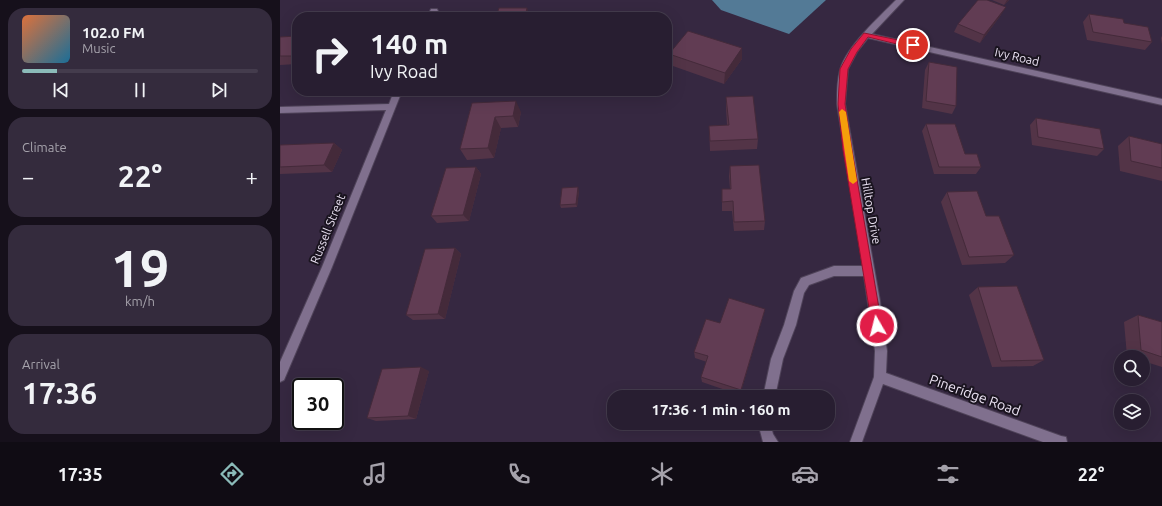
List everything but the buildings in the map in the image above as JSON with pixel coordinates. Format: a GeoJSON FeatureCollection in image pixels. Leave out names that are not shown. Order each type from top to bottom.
{"type":"FeatureCollection","features":[{"type":"Feature","properties":{"kind":"street","name":"Hilltop Drive"},"geometry":{"type":"LineString","coordinates":[[856,442],[880,376],[881,351],[848,150],[842,104],[844,69],[854,51],[866,35],[900,0]]}},
{"type":"Feature","properties":{"kind":"street","name":"Ivy Road"},"geometry":{"type":"LineString","coordinates":[[866,35],[1162,102]]}},
{"type":"Feature","properties":{"kind":"street","name":"Russell Street"},"geometry":{"type":"LineString","coordinates":[[280,376],[327,267],[396,96]]}},
{"type":"Feature","properties":{"kind":"street"},"geometry":{"type":"LineString","coordinates":[[280,110],[391,107]]}},
{"type":"Feature","properties":{"kind":"street"},"geometry":{"type":"LineString","coordinates":[[771,390],[777,359],[790,325],[800,291],[805,281],[834,271],[869,271]]}},
{"type":"Feature","properties":{"kind":"street","name":"Pineridge Road"},"geometry":{"type":"LineString","coordinates":[[880,376],[1061,442]]}},
{"type":"Feature","properties":{"kind":"street"},"geometry":{"type":"LineString","coordinates":[[766,430],[767,437],[772,442]]}},
{"type":"Feature","properties":{"kind":"water"},"geometry":{"type":"Polygon","coordinates":[[[712,0],[826,0],[789,34],[721,10],[712,0]]]}},
{"type":"Feature","properties":{"kind":"slow traffic"},"geometry":{"type":"LineString","coordinates":[[842,112],[853,181]]}},
{"type":"Feature","properties":{"kind":"route"},"geometry":{"type":"LineString","coordinates":[[877,326],[848,150],[842,104],[844,69],[854,51],[866,35],[913,45]]}}]}
